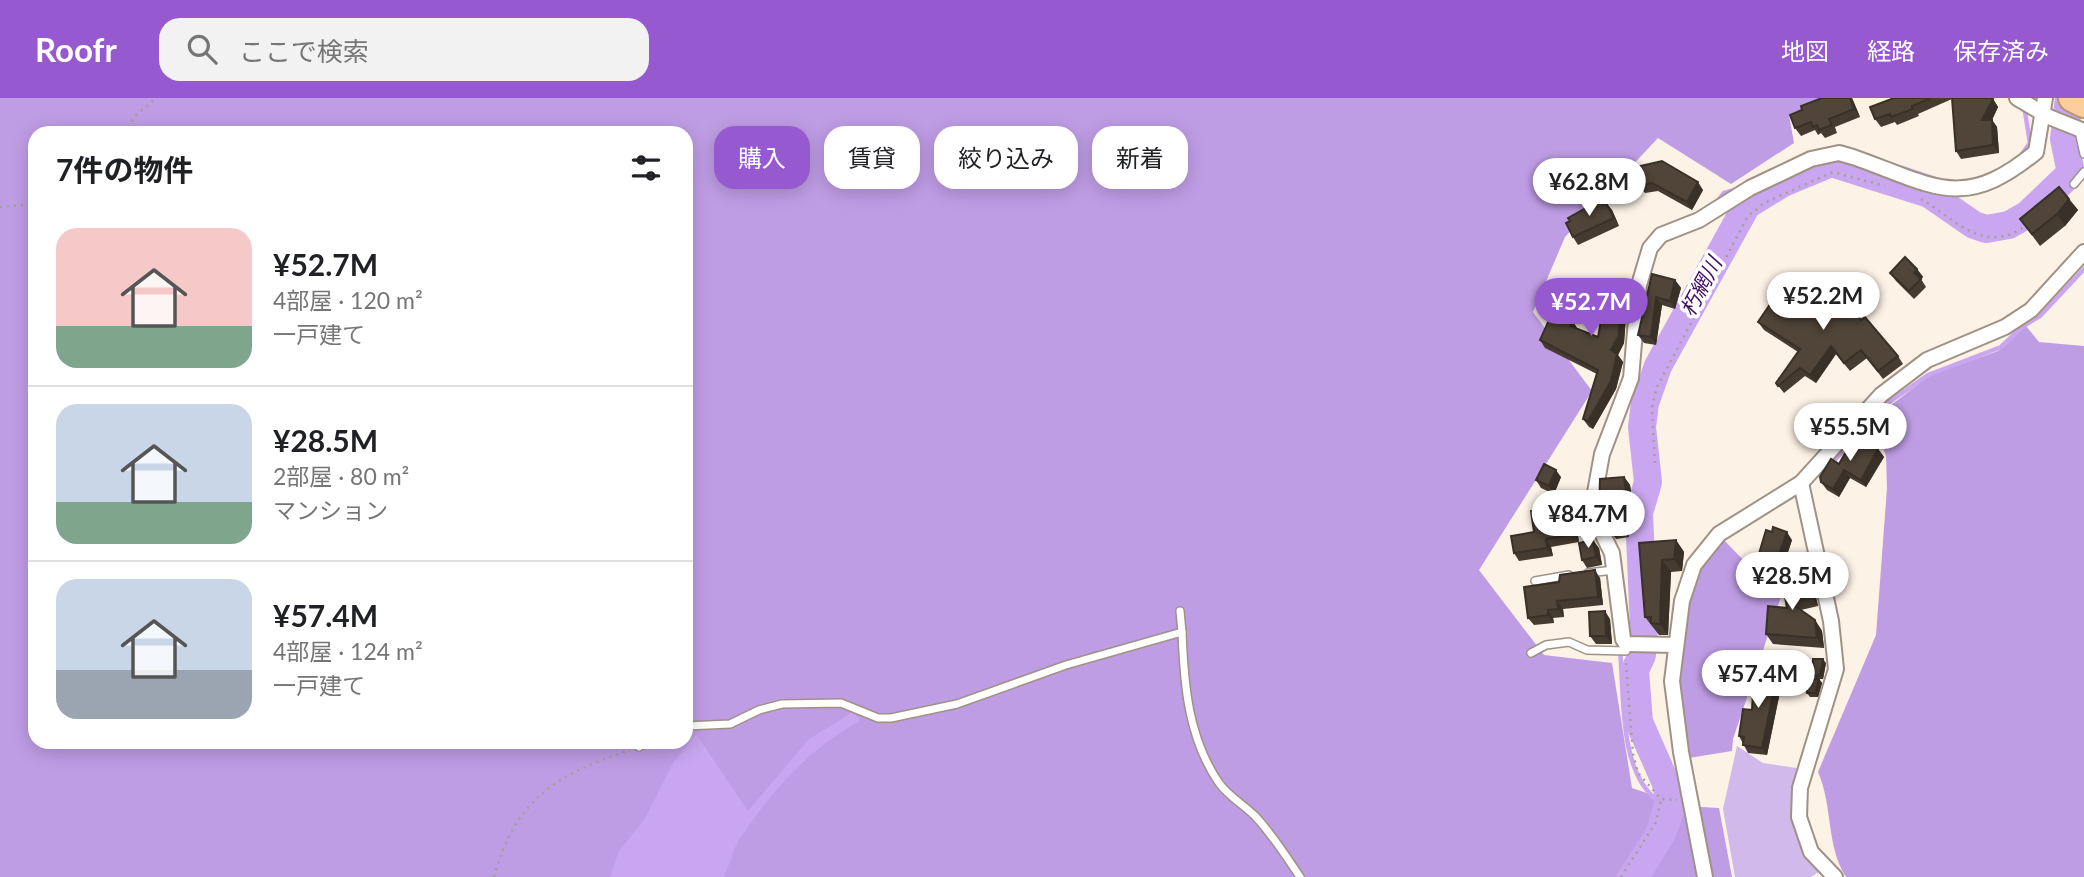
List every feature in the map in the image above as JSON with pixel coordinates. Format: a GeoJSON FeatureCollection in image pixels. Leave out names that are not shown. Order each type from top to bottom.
{"type":"FeatureCollection","features":[{"type":"Feature","properties":{"kind":"highway"},"geometry":{"type":"LineString","coordinates":[[2072,98],[2082,123]]}},
{"type":"Feature","properties":{"kind":"street"},"geometry":{"type":"LineString","coordinates":[[2017,98],[2082,123]]}},
{"type":"Feature","properties":{"kind":"street"},"geometry":{"type":"LineString","coordinates":[[1676,645],[1631,649],[1626,644],[1612,570],[1612,553],[1595,519],[1594,498],[1602,454],[1631,378],[1639,285],[1650,248],[1661,235],[1699,220],[1750,188],[1821,155],[1839,153],[1946,190],[1980,187],[1996,180],[2036,152],[2045,109]]}},
{"type":"Feature","properties":{"kind":"street"},"geometry":{"type":"LineString","coordinates":[[1705,877],[1681,752],[1671,681],[1682,601],[1695,565],[1719,534],[1801,484],[1881,396],[1927,360],[2005,327],[2031,310],[2084,252]]}},
{"type":"Feature","properties":{"kind":"street"},"geometry":{"type":"LineString","coordinates":[[1801,484],[1831,621],[1836,670],[1800,788],[1799,817],[1811,852],[1835,877]]}},
{"type":"Feature","properties":{"kind":"lane"},"geometry":{"type":"LineString","coordinates":[[2082,123],[2080,136],[2084,154]]}},
{"type":"Feature","properties":{"kind":"lane"},"geometry":{"type":"LineString","coordinates":[[2074,184],[2084,172]]}},
{"type":"Feature","properties":{"kind":"lane"},"geometry":{"type":"LineString","coordinates":[[1535,581],[1612,570]]}},
{"type":"Feature","properties":{"kind":"lane"},"geometry":{"type":"LineString","coordinates":[[1180,611],[1184,685],[1191,718],[1208,765],[1231,797],[1262,824],[1300,877]]}},
{"type":"Feature","properties":{"kind":"lane"},"geometry":{"type":"LineString","coordinates":[[693,726],[730,724],[759,710],[782,704],[841,702],[878,718],[891,719],[957,704],[1066,664],[1182,632]]}},
{"type":"Feature","properties":{"kind":"lane"},"geometry":{"type":"LineString","coordinates":[[1531,653],[1546,645],[1569,642],[1587,650],[1631,649]]}},
{"type":"Feature","properties":{"kind":"path"},"geometry":{"type":"LineString","coordinates":[[129,126],[135,116],[156,98]]}},
{"type":"Feature","properties":{"kind":"path"},"geometry":{"type":"LineString","coordinates":[[1655,463],[1652,407],[1657,387],[1748,216],[1764,203],[1833,172],[1895,190]]}},
{"type":"Feature","properties":{"kind":"path"},"geometry":{"type":"LineString","coordinates":[[1914,196],[1972,233],[2001,236],[2030,223]]}},
{"type":"Feature","properties":{"kind":"path"},"geometry":{"type":"LineString","coordinates":[[0,207],[28,205]]}},
{"type":"Feature","properties":{"kind":"path"},"geometry":{"type":"LineString","coordinates":[[1738,208],[1748,216]]}},
{"type":"Feature","properties":{"kind":"path"},"geometry":{"type":"LineString","coordinates":[[1631,649],[1633,754],[1638,773],[1661,799],[1674,800]]}},
{"type":"Feature","properties":{"kind":"path"},"geometry":{"type":"LineString","coordinates":[[494,877],[517,820],[546,787],[593,762],[630,749]]}},
{"type":"Feature","properties":{"kind":"path"},"geometry":{"type":"LineString","coordinates":[[1621,877],[1656,822],[1661,799]]}},
{"type":"Feature","properties":{"kind":"shaded area"},"geometry":{"type":"Polygon","coordinates":[[[0,98],[1830,98],[1789,115],[1794,143],[1731,184],[1658,138],[1565,237],[1533,312],[1592,391],[1479,570],[1544,655],[1612,663],[1632,788],[1685,806],[1719,808],[1732,877],[0,877],[0,98]]]}},
{"type":"Feature","properties":{"kind":"shaded area"},"geometry":{"type":"Polygon","coordinates":[[[2026,326],[2039,342],[2084,346],[2084,877],[1846,877],[1835,852],[1826,798],[1818,772],[1876,635],[1887,488],[1886,456],[1873,419],[1930,375],[1998,351],[2026,326]]]}},
{"type":"Feature","properties":{"kind":"shaded area"},"geometry":{"type":"Polygon","coordinates":[[[1722,538],[1750,567],[1787,579],[1733,739],[1732,751],[1689,758],[1681,686],[1680,636],[1683,611],[1698,567],[1722,538]]]}},
{"type":"Feature","properties":{"kind":"shaded area"},"geometry":{"type":"Polygon","coordinates":[[[853,712],[860,721],[809,757],[779,787],[738,841],[724,877],[610,877],[619,851],[644,820],[673,763],[684,749],[693,749],[693,738],[696,734],[748,811],[809,739],[853,712]]]}},
{"type":"Feature","properties":{"kind":"shaded area"},"geometry":{"type":"Polygon","coordinates":[[[1737,746],[1763,763],[1803,769],[1795,823],[1802,846],[1820,871],[1811,877],[1735,877],[1723,809],[1737,746]]]}},
{"type":"Feature","properties":{"kind":"building"},"geometry":{"type":"Polygon","coordinates":[[[1822,98],[1850,98],[1854,109],[1829,119],[1832,125],[1819,130],[1817,125],[1813,127],[1811,122],[1795,128],[1790,115],[1802,110],[1801,106],[1822,98]]]}},
{"type":"Feature","properties":{"kind":"building"},"geometry":{"type":"Polygon","coordinates":[[[1894,98],[1931,98],[1912,106],[1913,109],[1891,117],[1890,114],[1875,119],[1870,107],[1894,98]]]}},
{"type":"Feature","properties":{"kind":"building"},"geometry":{"type":"Polygon","coordinates":[[[1952,98],[1993,99],[1982,120],[1992,120],[1993,145],[1956,151],[1952,98]]]}},
{"type":"Feature","properties":{"kind":"building"},"geometry":{"type":"Polygon","coordinates":[[[1662,161],[1698,182],[1687,202],[1652,183],[1639,186],[1636,167],[1662,161]]]}},
{"type":"Feature","properties":{"kind":"building"},"geometry":{"type":"Polygon","coordinates":[[[2059,187],[2069,199],[2057,214],[2032,234],[2020,219],[2059,187]]]}},
{"type":"Feature","properties":{"kind":"building"},"geometry":{"type":"Polygon","coordinates":[[[1602,199],[1614,218],[1573,237],[1566,223],[1570,221],[1568,218],[1602,199]]]}},
{"type":"Feature","properties":{"kind":"building"},"geometry":{"type":"Polygon","coordinates":[[[1905,257],[1917,269],[1914,273],[1921,279],[1909,291],[1890,273],[1905,257]]]}},
{"type":"Feature","properties":{"kind":"building"},"geometry":{"type":"Polygon","coordinates":[[[1652,274],[1675,280],[1670,301],[1656,297],[1651,337],[1638,335],[1652,274]]]}},
{"type":"Feature","properties":{"kind":"building"},"geometry":{"type":"Polygon","coordinates":[[[1622,281],[1619,335],[1611,350],[1617,354],[1611,381],[1588,421],[1583,419],[1598,370],[1540,340],[1553,311],[1572,320],[1570,326],[1598,337],[1601,303],[1584,302],[1584,290],[1597,289],[1596,282],[1622,281]]]}},
{"type":"Feature","properties":{"kind":"building"},"geometry":{"type":"Polygon","coordinates":[[[1827,289],[1844,313],[1852,307],[1861,320],[1865,317],[1898,356],[1878,371],[1861,350],[1844,363],[1831,346],[1810,375],[1800,368],[1778,386],[1776,383],[1800,349],[1758,322],[1777,294],[1785,298],[1796,291],[1806,304],[1827,289]]]}},
{"type":"Feature","properties":{"kind":"building"},"geometry":{"type":"Polygon","coordinates":[[[1855,436],[1878,449],[1861,480],[1844,470],[1833,489],[1821,482],[1820,477],[1831,459],[1839,464],[1855,436]]]}},
{"type":"Feature","properties":{"kind":"building"},"geometry":{"type":"Polygon","coordinates":[[[1544,464],[1556,470],[1549,486],[1536,480],[1544,464]]]}},
{"type":"Feature","properties":{"kind":"building"},"geometry":{"type":"Polygon","coordinates":[[[1624,477],[1627,497],[1621,498],[1623,529],[1610,531],[1599,509],[1600,479],[1624,477]]]}},
{"type":"Feature","properties":{"kind":"building"},"geometry":{"type":"Polygon","coordinates":[[[1569,505],[1574,534],[1546,539],[1547,548],[1514,553],[1511,536],[1534,532],[1531,511],[1569,505]]]}},
{"type":"Feature","properties":{"kind":"building"},"geometry":{"type":"Polygon","coordinates":[[[1773,527],[1787,532],[1776,563],[1758,557],[1766,530],[1772,532],[1773,527]]]}},
{"type":"Feature","properties":{"kind":"building"},"geometry":{"type":"Polygon","coordinates":[[[1593,540],[1596,557],[1582,560],[1579,543],[1593,540]]]}},
{"type":"Feature","properties":{"kind":"building"},"geometry":{"type":"Polygon","coordinates":[[[1676,540],[1674,559],[1662,560],[1660,624],[1651,623],[1651,617],[1645,617],[1639,543],[1676,540]]]}},
{"type":"Feature","properties":{"kind":"building"},"geometry":{"type":"Polygon","coordinates":[[[1595,570],[1598,597],[1557,601],[1558,609],[1548,610],[1548,615],[1528,618],[1524,587],[1559,582],[1560,575],[1595,570]]]}},
{"type":"Feature","properties":{"kind":"building"},"geometry":{"type":"Polygon","coordinates":[[[1806,574],[1811,596],[1788,601],[1815,620],[1817,638],[1766,634],[1768,606],[1787,608],[1782,580],[1806,574]]]}},
{"type":"Feature","properties":{"kind":"building"},"geometry":{"type":"Polygon","coordinates":[[[1605,611],[1606,636],[1590,636],[1589,612],[1605,611]]]}},
{"type":"Feature","properties":{"kind":"building"},"geometry":{"type":"Polygon","coordinates":[[[1813,659],[1823,659],[1820,675],[1813,676],[1813,659]]]}},
{"type":"Feature","properties":{"kind":"building"},"geometry":{"type":"Polygon","coordinates":[[[1754,672],[1777,674],[1762,748],[1743,745],[1744,737],[1739,736],[1743,709],[1752,710],[1754,672]]]}},
{"type":"Feature","properties":{"kind":"building"},"geometry":{"type":"Polygon","coordinates":[[[1819,679],[1815,693],[1807,693],[1806,680],[1819,679]]]}},
{"type":"Feature","properties":{"kind":"waterway","name":"朽網川"},"geometry":{"type":"LineString","coordinates":[[1635,877],[1661,835],[1672,807],[1665,781],[1639,722],[1635,670],[1642,655],[1644,629],[1639,513],[1648,482],[1642,427],[1645,403],[1658,366],[1747,205],[1783,183],[1831,163],[1929,194],[1974,225],[1986,229],[2009,225],[2028,214],[2071,173],[2064,139],[2069,98]]}},
{"type":"Feature","properties":{"kind":"waterway"},"geometry":{"type":"LineString","coordinates":[[2022,154],[2030,143],[2025,112]]}},
{"type":"Feature","properties":{"kind":"waterway"},"geometry":{"type":"LineString","coordinates":[[1890,164],[1938,180]]}},
{"type":"Feature","properties":{"kind":"waterway"},"geometry":{"type":"LineString","coordinates":[[1717,202],[1724,193],[1735,190]]}},
{"type":"Feature","properties":{"kind":"waterway"},"geometry":{"type":"LineString","coordinates":[[1831,464],[1885,405],[1928,375],[2001,347],[2023,326],[2040,316],[2084,269]]}},
{"type":"Feature","properties":{"kind":"waterway"},"geometry":{"type":"LineString","coordinates":[[1618,877],[1648,830],[1656,804],[1656,799],[1635,770],[1629,751],[1623,709],[1620,649]]}}]}
